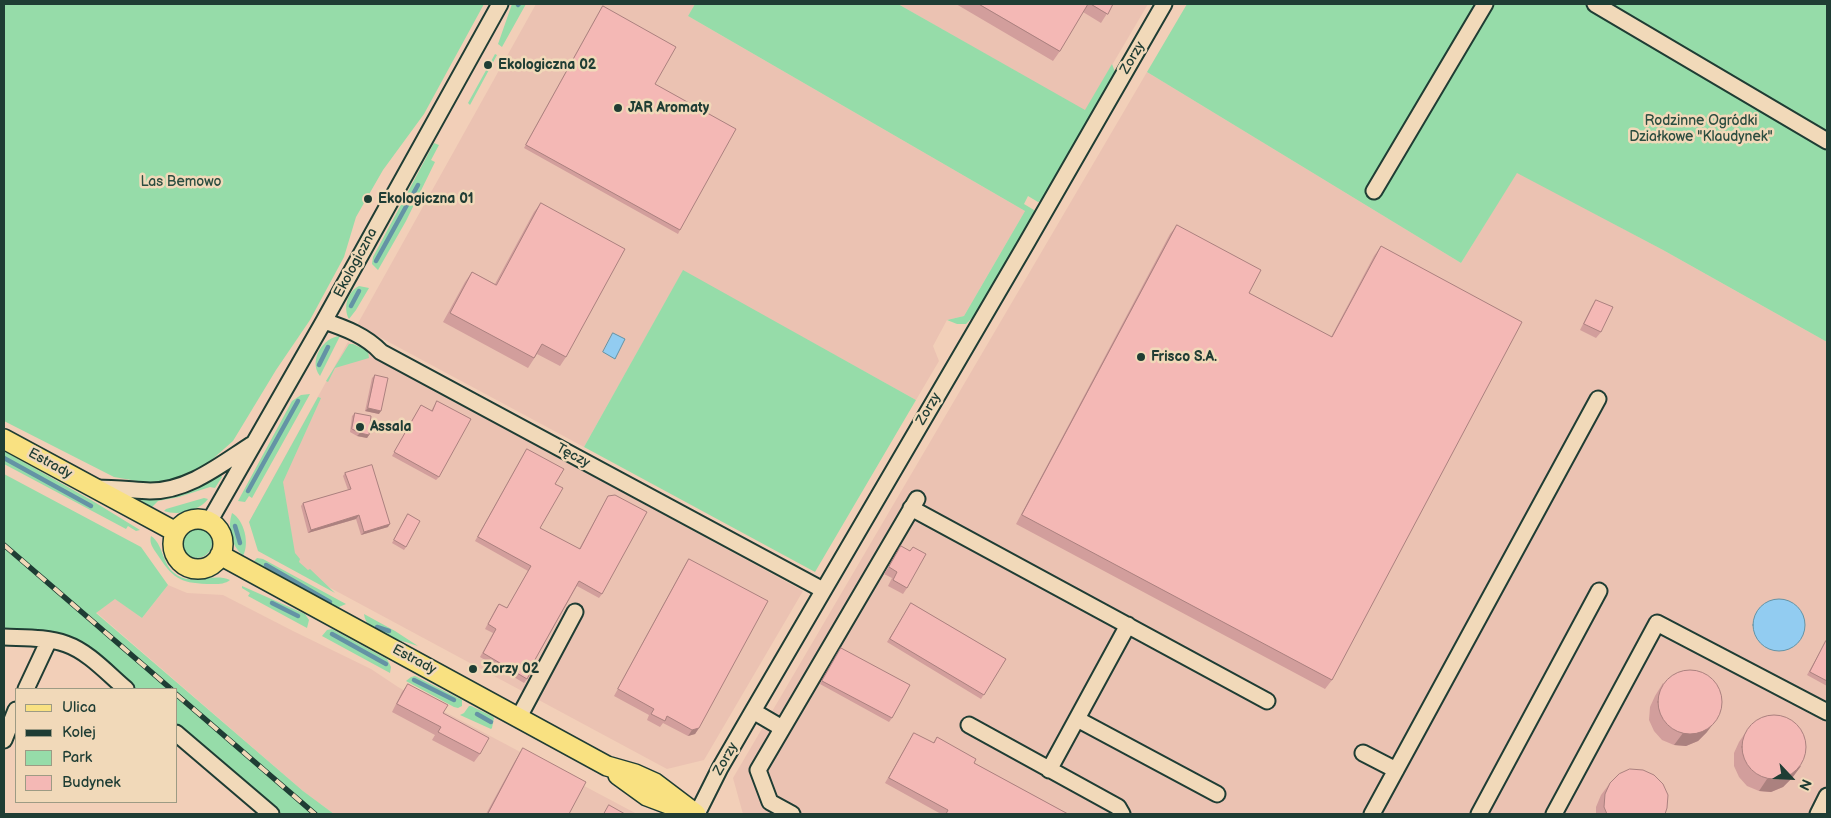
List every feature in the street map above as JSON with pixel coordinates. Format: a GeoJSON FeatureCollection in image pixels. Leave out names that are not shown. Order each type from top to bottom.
{"type":"FeatureCollection","features":[{"type":"Feature","properties":{"kind":"main road","name":"Estrady"},"geometry":{"type":"LineString","coordinates":[[4,438],[176,532]]}},
{"type":"Feature","properties":{"kind":"main road"},"geometry":{"type":"LineString","coordinates":[[196,519],[209,522],[218,530],[222,538],[220,555],[214,563],[206,568],[196,569],[186,566],[178,560],[173,551],[172,541],[176,532],[181,525],[188,521],[196,519]]}},
{"type":"Feature","properties":{"kind":"main road","name":"Estrady"},"geometry":{"type":"LineString","coordinates":[[220,555],[608,766],[635,774],[655,783],[696,814]]}},
{"type":"Feature","properties":{"kind":"street","name":"Ekologiczna"},"geometry":{"type":"LineString","coordinates":[[209,522],[324,321],[500,4]]}},
{"type":"Feature","properties":{"kind":"street","name":"Zorzy"},"geometry":{"type":"LineString","coordinates":[[696,814],[720,768],[1164,4]]}},
{"type":"Feature","properties":{"kind":"street"},"geometry":{"type":"LineString","coordinates":[[1374,191],[1485,4]]}},
{"type":"Feature","properties":{"kind":"street"},"geometry":{"type":"LineString","coordinates":[[1595,4],[1827,142]]}},
{"type":"Feature","properties":{"kind":"street","name":"Tęczy"},"geometry":{"type":"LineString","coordinates":[[324,321],[347,329],[372,342],[381,352],[388,356],[823,590]]}},
{"type":"Feature","properties":{"kind":"street"},"geometry":{"type":"LineString","coordinates":[[1372,814],[1598,399]]}},
{"type":"Feature","properties":{"kind":"street"},"geometry":{"type":"LineString","coordinates":[[95,488],[151,491],[174,488],[204,476],[254,442]]}},
{"type":"Feature","properties":{"kind":"street"},"geometry":{"type":"LineString","coordinates":[[792,814],[770,802],[758,770],[914,504],[1267,701]]}},
{"type":"Feature","properties":{"kind":"street"},"geometry":{"type":"LineString","coordinates":[[1479,814],[1599,591]]}},
{"type":"Feature","properties":{"kind":"street"},"geometry":{"type":"LineString","coordinates":[[519,717],[575,612]]}},
{"type":"Feature","properties":{"kind":"street"},"geometry":{"type":"LineString","coordinates":[[1554,814],[1657,623],[1827,712]]}},
{"type":"Feature","properties":{"kind":"street"},"geometry":{"type":"LineString","coordinates":[[1049,770],[1128,625]]}},
{"type":"Feature","properties":{"kind":"street"},"geometry":{"type":"LineString","coordinates":[[4,637],[49,640],[67,644],[82,651],[125,688]]}},
{"type":"Feature","properties":{"kind":"street"},"geometry":{"type":"LineString","coordinates":[[26,688],[49,640]]}},
{"type":"Feature","properties":{"kind":"street"},"geometry":{"type":"LineString","coordinates":[[753,711],[782,728]]}},
{"type":"Feature","properties":{"kind":"street"},"geometry":{"type":"LineString","coordinates":[[4,740],[15,712]]}},
{"type":"Feature","properties":{"kind":"street"},"geometry":{"type":"LineString","coordinates":[[1077,719],[1217,794]]}},
{"type":"Feature","properties":{"kind":"street"},"geometry":{"type":"LineString","coordinates":[[969,726],[1118,807],[1122,814]]}},
{"type":"Feature","properties":{"kind":"street"},"geometry":{"type":"LineString","coordinates":[[178,735],[271,814]]}},
{"type":"Feature","properties":{"kind":"street"},"geometry":{"type":"LineString","coordinates":[[1363,753],[1396,770]]}},
{"type":"Feature","properties":{"kind":"street"},"geometry":{"type":"LineString","coordinates":[[1818,814],[1827,796]]}},
{"type":"Feature","properties":{"kind":"shaded area"},"geometry":{"type":"Polygon","coordinates":[[[536,4],[695,4],[688,16],[1025,211],[964,316],[947,320],[933,346],[939,361],[916,400],[683,271],[584,447],[357,325],[536,4]]]}},
{"type":"Feature","properties":{"kind":"shaded area"},"geometry":{"type":"Polygon","coordinates":[[[898,4],[1148,4],[1085,111],[898,4]]]}},
{"type":"Feature","properties":{"kind":"shaded area"},"geometry":{"type":"Polygon","coordinates":[[[1147,72],[1461,263],[1517,172],[1663,250],[1827,342],[1827,814],[743,814],[733,778],[1147,72]]]}},
{"type":"Feature","properties":{"kind":"shaded area"},"geometry":{"type":"Polygon","coordinates":[[[348,342],[803,591],[704,760],[667,769],[258,549],[250,520],[348,342]]]}},
{"type":"Feature","properties":{"kind":"shaded area"},"geometry":{"type":"Polygon","coordinates":[[[168,585],[187,593],[223,595],[371,669],[398,687],[637,814],[334,814],[303,791],[96,612],[115,598],[142,618],[168,585]]]}},
{"type":"Feature","properties":{"kind":"green space","name":"Las Bemowo"},"geometry":{"type":"Polygon","coordinates":[[[4,4],[484,4],[424,114],[383,170],[356,217],[344,257],[310,320],[276,370],[233,441],[207,464],[177,479],[148,483],[114,477],[4,421],[4,4]]]}},
{"type":"Feature","properties":{"kind":"green space"},"geometry":{"type":"Polygon","coordinates":[[[512,4],[526,4],[502,47],[498,44],[512,4]]]}},
{"type":"Feature","properties":{"kind":"green space"},"geometry":{"type":"Polygon","coordinates":[[[695,4],[898,4],[1085,110],[1112,64],[1115,72],[1114,77],[1043,200],[1038,202],[1028,196],[1024,204],[1034,210],[1034,214],[974,316],[966,324],[957,324],[947,320],[964,316],[1025,211],[688,16],[695,4]]]}},
{"type":"Feature","properties":{"kind":"green space","name":"Rodzinne Ogródki Działkowe \"Klaudynek\""},"geometry":{"type":"Polygon","coordinates":[[[1187,4],[1827,4],[1827,342],[1663,250],[1517,173],[1461,263],[1147,72],[1187,4]]]}},
{"type":"Feature","properties":{"kind":"green space"},"geometry":{"type":"Polygon","coordinates":[[[495,54],[497,55],[470,105],[468,103],[495,54]]]}},
{"type":"Feature","properties":{"kind":"green space"},"geometry":{"type":"Polygon","coordinates":[[[434,143],[439,145],[431,160],[435,162],[406,221],[378,270],[372,264],[373,257],[434,143]]]}},
{"type":"Feature","properties":{"kind":"green space"},"geometry":{"type":"Polygon","coordinates":[[[683,270],[916,400],[815,572],[584,447],[683,270]]]}},
{"type":"Feature","properties":{"kind":"green space"},"geometry":{"type":"Polygon","coordinates":[[[359,286],[369,288],[349,319],[346,310],[347,301],[352,292],[359,286]]]}},
{"type":"Feature","properties":{"kind":"green space"},"geometry":{"type":"Polygon","coordinates":[[[340,336],[320,376],[316,364],[319,351],[328,341],[340,336]]]}},
{"type":"Feature","properties":{"kind":"green space"},"geometry":{"type":"Polygon","coordinates":[[[349,344],[368,351],[369,358],[335,368],[328,382],[326,381],[349,344]]]}},
{"type":"Feature","properties":{"kind":"green space"},"geometry":{"type":"Polygon","coordinates":[[[310,394],[252,498],[249,496],[245,502],[238,501],[292,401],[301,395],[310,394]]]}},
{"type":"Feature","properties":{"kind":"green space"},"geometry":{"type":"Polygon","coordinates":[[[318,397],[321,398],[283,482],[295,553],[300,559],[299,562],[308,570],[310,569],[335,593],[258,551],[249,522],[318,397]]]}},
{"type":"Feature","properties":{"kind":"green space"},"geometry":{"type":"Polygon","coordinates":[[[4,451],[140,530],[136,531],[128,526],[126,529],[4,464],[4,451]]]}},
{"type":"Feature","properties":{"kind":"green space"},"geometry":{"type":"Polygon","coordinates":[[[4,474],[141,547],[168,585],[142,618],[115,599],[96,613],[303,791],[334,814],[282,814],[178,727],[178,688],[133,688],[73,637],[4,631],[4,474]]]}},
{"type":"Feature","properties":{"kind":"green space"},"geometry":{"type":"Polygon","coordinates":[[[220,474],[222,477],[215,488],[210,487],[179,497],[158,501],[152,507],[137,498],[189,490],[220,474]]]}},
{"type":"Feature","properties":{"kind":"green space"},"geometry":{"type":"Polygon","coordinates":[[[204,498],[208,499],[199,507],[182,513],[164,511],[166,509],[204,498]]]}},
{"type":"Feature","properties":{"kind":"green space"},"geometry":{"type":"Polygon","coordinates":[[[232,513],[240,521],[245,532],[246,545],[243,556],[231,536],[230,524],[232,513]]]}},
{"type":"Feature","properties":{"kind":"green space"},"geometry":{"type":"Polygon","coordinates":[[[197,528],[208,532],[212,543],[208,554],[197,558],[186,554],[182,543],[186,532],[197,528]]]}},
{"type":"Feature","properties":{"kind":"green space"},"geometry":{"type":"Polygon","coordinates":[[[151,536],[158,544],[169,568],[180,577],[187,579],[223,578],[230,580],[228,582],[207,584],[189,582],[177,577],[167,568],[154,550],[151,536]]]}},
{"type":"Feature","properties":{"kind":"green space"},"geometry":{"type":"Polygon","coordinates":[[[257,558],[263,559],[346,604],[339,607],[331,605],[254,561],[257,558]]]}},
{"type":"Feature","properties":{"kind":"green space"},"geometry":{"type":"Polygon","coordinates":[[[242,586],[305,614],[309,620],[307,628],[248,596],[250,593],[242,588],[242,586]]]}},
{"type":"Feature","properties":{"kind":"green space"},"geometry":{"type":"Polygon","coordinates":[[[364,614],[418,646],[378,632],[366,621],[364,614]]]}},
{"type":"Feature","properties":{"kind":"green space"},"geometry":{"type":"Polygon","coordinates":[[[332,629],[387,659],[391,667],[390,673],[322,636],[327,630],[332,629]]]}},
{"type":"Feature","properties":{"kind":"green space"},"geometry":{"type":"Polygon","coordinates":[[[415,676],[462,700],[462,706],[454,707],[406,681],[415,676]]]}},
{"type":"Feature","properties":{"kind":"green space"},"geometry":{"type":"Polygon","coordinates":[[[469,706],[494,718],[491,729],[460,715],[469,706]]]}},
{"type":"Feature","properties":{"kind":"water"},"geometry":{"type":"Polygon","coordinates":[[[613,333],[625,339],[615,359],[603,352],[613,333]]]}},
{"type":"Feature","properties":{"kind":"water"},"geometry":{"type":"Polygon","coordinates":[[[1774,599],[1784,599],[1793,603],[1801,611],[1805,625],[1801,639],[1793,647],[1784,651],[1774,651],[1765,647],[1757,639],[1753,630],[1753,620],[1757,611],[1765,603],[1774,599]]]}},
{"type":"Feature","properties":{"kind":"building"},"geometry":{"type":"Polygon","coordinates":[[[979,4],[1088,4],[1060,51],[979,4]]]}},
{"type":"Feature","properties":{"kind":"building"},"geometry":{"type":"Polygon","coordinates":[[[1091,4],[1113,4],[1108,14],[1091,4]]]}},
{"type":"Feature","properties":{"kind":"building","name":"JAR Aromaty"},"geometry":{"type":"Polygon","coordinates":[[[603,6],[676,47],[655,84],[736,129],[680,230],[526,145],[603,6]]]}},
{"type":"Feature","properties":{"kind":"building"},"geometry":{"type":"Polygon","coordinates":[[[541,203],[625,249],[566,357],[542,344],[534,358],[450,313],[472,272],[496,285],[541,203]]]}},
{"type":"Feature","properties":{"kind":"building"},"geometry":{"type":"Polygon","coordinates":[[[1177,225],[1261,270],[1249,293],[1332,337],[1381,246],[1522,322],[1332,680],[1022,515],[1177,225]]]}},
{"type":"Feature","properties":{"kind":"building"},"geometry":{"type":"Polygon","coordinates":[[[1596,300],[1613,307],[1601,332],[1584,324],[1596,300]]]}},
{"type":"Feature","properties":{"kind":"building"},"geometry":{"type":"Polygon","coordinates":[[[375,375],[388,378],[381,411],[368,408],[375,375]]]}},
{"type":"Feature","properties":{"kind":"building"},"geometry":{"type":"Polygon","coordinates":[[[437,401],[471,419],[439,477],[394,452],[421,405],[432,411],[437,401]]]}},
{"type":"Feature","properties":{"kind":"building","name":"Assala"},"geometry":{"type":"Polygon","coordinates":[[[355,413],[371,416],[369,435],[352,429],[355,413]]]}},
{"type":"Feature","properties":{"kind":"building"},"geometry":{"type":"Polygon","coordinates":[[[527,449],[564,469],[555,484],[563,488],[540,528],[580,549],[608,496],[615,495],[647,512],[602,594],[579,581],[532,665],[534,666],[527,679],[483,653],[496,629],[488,624],[499,604],[507,608],[531,566],[478,537],[527,449]]]}},
{"type":"Feature","properties":{"kind":"building"},"geometry":{"type":"Polygon","coordinates":[[[372,465],[390,524],[364,532],[359,515],[311,530],[303,503],[351,489],[345,473],[372,465]]]}},
{"type":"Feature","properties":{"kind":"building"},"geometry":{"type":"Polygon","coordinates":[[[408,514],[420,521],[406,547],[394,540],[408,514]]]}},
{"type":"Feature","properties":{"kind":"building"},"geometry":{"type":"Polygon","coordinates":[[[901,546],[910,551],[913,547],[926,554],[907,588],[893,580],[897,572],[889,567],[901,546]]]}},
{"type":"Feature","properties":{"kind":"building"},"geometry":{"type":"Polygon","coordinates":[[[689,559],[768,601],[699,728],[692,730],[667,716],[665,721],[651,714],[654,709],[618,689],[689,559]]]}},
{"type":"Feature","properties":{"kind":"building"},"geometry":{"type":"Polygon","coordinates":[[[911,603],[1006,659],[984,695],[890,639],[911,603]]]}},
{"type":"Feature","properties":{"kind":"building"},"geometry":{"type":"Polygon","coordinates":[[[1827,642],[1827,681],[1810,672],[1827,642]]]}},
{"type":"Feature","properties":{"kind":"building"},"geometry":{"type":"Polygon","coordinates":[[[841,648],[910,685],[892,718],[822,681],[841,648]]]}},
{"type":"Feature","properties":{"kind":"building"},"geometry":{"type":"Polygon","coordinates":[[[1690,670],[1708,676],[1716,684],[1722,702],[1716,720],[1708,728],[1690,734],[1672,728],[1664,720],[1658,702],[1664,684],[1672,676],[1690,670]]]}},
{"type":"Feature","properties":{"kind":"building"},"geometry":{"type":"Polygon","coordinates":[[[408,684],[448,705],[443,713],[489,738],[480,754],[438,732],[441,727],[397,704],[408,684]]]}},
{"type":"Feature","properties":{"kind":"building"},"geometry":{"type":"Polygon","coordinates":[[[1774,715],[1792,721],[1800,729],[1806,747],[1800,765],[1792,773],[1774,779],[1756,773],[1748,765],[1742,747],[1748,729],[1756,721],[1774,715]]]}},
{"type":"Feature","properties":{"kind":"building"},"geometry":{"type":"Polygon","coordinates":[[[914,733],[934,743],[937,737],[976,759],[974,763],[1068,814],[946,814],[948,810],[889,778],[914,733]]]}},
{"type":"Feature","properties":{"kind":"building"},"geometry":{"type":"Polygon","coordinates":[[[523,748],[586,782],[569,814],[488,814],[523,748]]]}},
{"type":"Feature","properties":{"kind":"building"},"geometry":{"type":"Polygon","coordinates":[[[1630,769],[1643,770],[1654,775],[1663,784],[1668,795],[1665,814],[1607,814],[1604,807],[1605,794],[1610,783],[1619,774],[1630,769]]]}},
{"type":"Feature","properties":{"kind":"building"},"geometry":{"type":"Polygon","coordinates":[[[609,805],[625,814],[604,814],[609,805]]]}},
{"type":"Feature","properties":{"kind":"waterway"},"geometry":{"type":"LineString","coordinates":[[376,261],[418,185]]}},
{"type":"Feature","properties":{"kind":"waterway"},"geometry":{"type":"LineString","coordinates":[[351,306],[359,291]]}},
{"type":"Feature","properties":{"kind":"waterway"},"geometry":{"type":"LineString","coordinates":[[319,365],[328,347]]}},
{"type":"Feature","properties":{"kind":"waterway"},"geometry":{"type":"LineString","coordinates":[[248,491],[298,401]]}},
{"type":"Feature","properties":{"kind":"waterway"},"geometry":{"type":"LineString","coordinates":[[4,458],[91,506]]}},
{"type":"Feature","properties":{"kind":"waterway"},"geometry":{"type":"LineString","coordinates":[[235,526],[240,543]]}},
{"type":"Feature","properties":{"kind":"waterway"},"geometry":{"type":"LineString","coordinates":[[266,565],[330,602]]}},
{"type":"Feature","properties":{"kind":"waterway"},"geometry":{"type":"LineString","coordinates":[[272,603],[298,616]]}},
{"type":"Feature","properties":{"kind":"waterway"},"geometry":{"type":"LineString","coordinates":[[377,627],[389,631]]}},
{"type":"Feature","properties":{"kind":"waterway"},"geometry":{"type":"LineString","coordinates":[[332,634],[386,664]]}},
{"type":"Feature","properties":{"kind":"waterway"},"geometry":{"type":"LineString","coordinates":[[414,680],[454,700]]}},
{"type":"Feature","properties":{"kind":"waterway"},"geometry":{"type":"LineString","coordinates":[[477,714],[491,722]]}},
{"type":"Feature","properties":{"kind":"railway"},"geometry":{"type":"LineString","coordinates":[[4,545],[170,688]]}},
{"type":"Feature","properties":{"kind":"railway"},"geometry":{"type":"LineString","coordinates":[[178,696],[315,814]]}},
{"type":"Feature","properties":{"kind":"place","name":"Ekologiczna 02"},"geometry":{"type":"Point","coordinates":[488,65]}},
{"type":"Feature","properties":{"kind":"place","name":"JAR Aromaty"},"geometry":{"type":"Point","coordinates":[618,108]}},
{"type":"Feature","properties":{"kind":"place","name":"Ekologiczna 01"},"geometry":{"type":"Point","coordinates":[368,199]}},
{"type":"Feature","properties":{"kind":"place","name":"Frisco S.A."},"geometry":{"type":"Point","coordinates":[1141,357]}},
{"type":"Feature","properties":{"kind":"place","name":"Assala"},"geometry":{"type":"Point","coordinates":[360,427]}},
{"type":"Feature","properties":{"kind":"place","name":"Zorzy 02"},"geometry":{"type":"Point","coordinates":[473,669]}}]}
